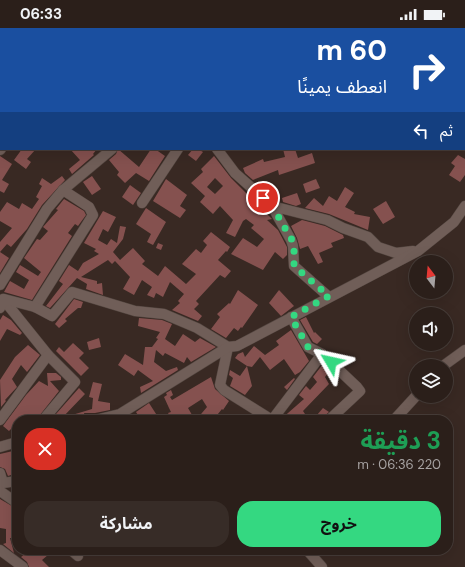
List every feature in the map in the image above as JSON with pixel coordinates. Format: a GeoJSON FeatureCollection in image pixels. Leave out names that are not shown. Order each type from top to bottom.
{"type":"FeatureCollection","features":[{"type":"Feature","properties":{"kind":"street"},"geometry":{"type":"LineString","coordinates":[[0,285],[19,255],[25,242],[47,209],[63,190],[111,150]]}},
{"type":"Feature","properties":{"kind":"street"},"geometry":{"type":"LineString","coordinates":[[142,203],[177,150]]}},
{"type":"Feature","properties":{"kind":"street"},"geometry":{"type":"LineString","coordinates":[[218,150],[235,173],[272,206],[292,240],[294,246],[294,266],[329,296]]}},
{"type":"Feature","properties":{"kind":"street"},"geometry":{"type":"LineString","coordinates":[[35,307],[94,215],[89,207],[63,190]]}},
{"type":"Feature","properties":{"kind":"street"},"geometry":{"type":"LineString","coordinates":[[272,206],[327,220],[343,228],[368,237],[378,247],[396,253],[418,251]]}},
{"type":"Feature","properties":{"kind":"street"},"geometry":{"type":"LineString","coordinates":[[116,415],[120,414],[228,347],[237,346],[329,296],[418,251],[454,222],[465,206]]}},
{"type":"Feature","properties":{"kind":"street"},"geometry":{"type":"LineString","coordinates":[[1,301],[35,307],[52,316],[72,292],[134,311],[164,314],[197,328],[228,347]]}},
{"type":"Feature","properties":{"kind":"street"},"geometry":{"type":"LineString","coordinates":[[1,301],[48,355],[75,382],[47,415]]}},
{"type":"Feature","properties":{"kind":"street"},"geometry":{"type":"LineString","coordinates":[[291,317],[308,347],[322,354],[360,391],[334,415]]}},
{"type":"Feature","properties":{"kind":"street"},"geometry":{"type":"LineString","coordinates":[[228,347],[220,385],[224,390],[264,415]]}},
{"type":"Feature","properties":{"kind":"street"},"geometry":{"type":"LineString","coordinates":[[453,359],[465,350]]}},
{"type":"Feature","properties":{"kind":"street"},"geometry":{"type":"LineString","coordinates":[[276,415],[322,354]]}},
{"type":"Feature","properties":{"kind":"street"},"geometry":{"type":"LineString","coordinates":[[0,420],[48,355]]}},
{"type":"Feature","properties":{"kind":"street"},"geometry":{"type":"LineString","coordinates":[[399,415],[410,403]]}},
{"type":"Feature","properties":{"kind":"street"},"geometry":{"type":"LineString","coordinates":[[0,447],[12,443]]}},
{"type":"Feature","properties":{"kind":"street"},"geometry":{"type":"LineString","coordinates":[[0,473],[3,483],[12,482]]}},
{"type":"Feature","properties":{"kind":"street"},"geometry":{"type":"LineString","coordinates":[[0,491],[12,499]]}},
{"type":"Feature","properties":{"kind":"street"},"geometry":{"type":"LineString","coordinates":[[0,550],[23,567]]}},
{"type":"Feature","properties":{"kind":"street"},"geometry":{"type":"LineString","coordinates":[[311,555],[322,567]]}},
{"type":"Feature","properties":{"kind":"building"},"geometry":{"type":"Polygon","coordinates":[[[21,150],[35,150],[27,159],[31,162],[26,169],[14,160],[21,150]]]}},
{"type":"Feature","properties":{"kind":"building"},"geometry":{"type":"Polygon","coordinates":[[[71,150],[96,150],[93,154],[94,155],[72,174],[69,169],[80,160],[71,150]]]}},
{"type":"Feature","properties":{"kind":"building"},"geometry":{"type":"Polygon","coordinates":[[[118,150],[119,150],[139,167],[150,150],[156,150],[165,156],[149,181],[136,173],[125,183],[117,175],[119,172],[109,160],[116,154],[118,150]]]}},
{"type":"Feature","properties":{"kind":"building"},"geometry":{"type":"Polygon","coordinates":[[[192,150],[200,150],[203,152],[196,161],[188,155],[192,150]]]}},
{"type":"Feature","properties":{"kind":"building"},"geometry":{"type":"Polygon","coordinates":[[[283,150],[295,150],[298,158],[312,153],[315,163],[279,175],[278,170],[253,180],[245,173],[243,168],[263,159],[264,162],[285,157],[283,150]]]}},
{"type":"Feature","properties":{"kind":"building"},"geometry":{"type":"Polygon","coordinates":[[[458,155],[465,159],[465,175],[460,182],[449,175],[455,166],[451,163],[458,155]]]}},
{"type":"Feature","properties":{"kind":"building"},"geometry":{"type":"Polygon","coordinates":[[[0,156],[12,164],[2,180],[9,184],[4,193],[0,191],[0,156]]]}},
{"type":"Feature","properties":{"kind":"building"},"geometry":{"type":"Polygon","coordinates":[[[214,156],[231,178],[272,219],[267,220],[278,230],[287,247],[287,255],[283,259],[275,252],[263,270],[231,254],[243,238],[257,247],[264,239],[251,228],[254,225],[246,219],[243,221],[235,237],[226,233],[233,220],[220,206],[213,214],[200,202],[205,196],[191,183],[203,172],[201,169],[214,156]],[[215,178],[207,187],[215,194],[223,186],[215,178]]]}},
{"type":"Feature","properties":{"kind":"building"},"geometry":{"type":"Polygon","coordinates":[[[62,176],[65,180],[42,205],[27,229],[11,247],[7,244],[0,252],[0,242],[12,228],[0,221],[0,212],[7,202],[19,209],[22,203],[32,209],[39,199],[36,197],[42,186],[39,184],[42,178],[51,184],[62,176]]]}},
{"type":"Feature","properties":{"kind":"building"},"geometry":{"type":"Polygon","coordinates":[[[92,176],[101,189],[92,195],[83,182],[92,176]]]}},
{"type":"Feature","properties":{"kind":"building"},"geometry":{"type":"Polygon","coordinates":[[[166,179],[187,195],[180,206],[186,210],[180,218],[153,201],[166,179]]]}},
{"type":"Feature","properties":{"kind":"building"},"geometry":{"type":"Polygon","coordinates":[[[316,179],[320,188],[306,193],[303,184],[316,179]]]}},
{"type":"Feature","properties":{"kind":"building"},"geometry":{"type":"Polygon","coordinates":[[[130,185],[141,193],[133,205],[122,197],[130,185]]]}},
{"type":"Feature","properties":{"kind":"building"},"geometry":{"type":"Polygon","coordinates":[[[345,187],[354,193],[345,207],[355,212],[354,214],[370,217],[368,230],[329,214],[305,208],[314,198],[323,206],[329,196],[337,201],[345,187]]]}},
{"type":"Feature","properties":{"kind":"building"},"geometry":{"type":"Polygon","coordinates":[[[269,189],[277,197],[274,199],[266,192],[269,189]]]}},
{"type":"Feature","properties":{"kind":"building"},"geometry":{"type":"Polygon","coordinates":[[[297,193],[301,204],[296,206],[283,202],[282,198],[297,193]]]}},
{"type":"Feature","properties":{"kind":"building"},"geometry":{"type":"Polygon","coordinates":[[[64,199],[84,211],[86,215],[78,226],[75,224],[68,233],[72,236],[32,300],[4,292],[10,281],[24,289],[29,280],[16,272],[20,265],[38,276],[41,272],[24,258],[37,239],[40,240],[48,231],[43,227],[58,210],[56,209],[64,199]]]}},
{"type":"Feature","properties":{"kind":"building"},"geometry":{"type":"Polygon","coordinates":[[[386,201],[395,217],[383,224],[373,209],[386,201]]]}},
{"type":"Feature","properties":{"kind":"building"},"geometry":{"type":"Polygon","coordinates":[[[146,208],[166,222],[153,245],[147,242],[151,234],[136,224],[146,208]]]}},
{"type":"Feature","properties":{"kind":"building"},"geometry":{"type":"Polygon","coordinates":[[[103,211],[116,217],[108,232],[103,229],[98,240],[107,245],[111,239],[117,243],[120,226],[126,227],[123,239],[113,252],[120,260],[133,248],[145,261],[142,264],[158,276],[165,266],[186,284],[196,274],[182,264],[196,249],[201,253],[207,245],[203,241],[211,232],[230,247],[218,260],[231,271],[225,278],[220,275],[196,301],[199,304],[194,309],[202,316],[198,321],[172,310],[180,303],[178,301],[184,294],[170,282],[163,297],[156,293],[154,298],[147,295],[152,287],[142,280],[134,295],[123,289],[130,277],[115,261],[112,264],[108,260],[81,277],[97,281],[97,284],[102,283],[103,295],[86,289],[87,284],[77,278],[50,308],[46,306],[63,284],[59,281],[69,265],[78,271],[83,263],[99,254],[94,251],[96,249],[84,243],[103,211]]]}},
{"type":"Feature","properties":{"kind":"building"},"geometry":{"type":"Polygon","coordinates":[[[302,220],[325,226],[343,235],[344,238],[331,243],[333,247],[319,253],[323,262],[318,264],[308,246],[300,249],[297,238],[291,226],[302,220]]]}},
{"type":"Feature","properties":{"kind":"building"},"geometry":{"type":"Polygon","coordinates":[[[158,243],[163,245],[161,250],[156,248],[158,243]]]}},
{"type":"Feature","properties":{"kind":"building"},"geometry":{"type":"Polygon","coordinates":[[[0,252],[9,258],[0,273],[0,252]]]}},
{"type":"Feature","properties":{"kind":"building"},"geometry":{"type":"Polygon","coordinates":[[[238,290],[258,305],[242,328],[241,327],[238,331],[234,328],[226,338],[211,329],[220,317],[217,314],[229,303],[230,304],[238,290]]]}},
{"type":"Feature","properties":{"kind":"building"},"geometry":{"type":"Polygon","coordinates":[[[279,290],[294,306],[281,316],[269,303],[279,290]]]}},
{"type":"Feature","properties":{"kind":"building"},"geometry":{"type":"Polygon","coordinates":[[[74,299],[83,302],[81,308],[78,308],[65,319],[67,321],[59,328],[55,324],[74,299]]]}},
{"type":"Feature","properties":{"kind":"building"},"geometry":{"type":"Polygon","coordinates":[[[3,315],[11,320],[22,333],[20,335],[7,329],[0,341],[0,320],[3,315]]]}},
{"type":"Feature","properties":{"kind":"building"},"geometry":{"type":"Polygon","coordinates":[[[306,317],[314,333],[315,332],[322,339],[317,344],[313,342],[300,320],[306,317]]]}},
{"type":"Feature","properties":{"kind":"building"},"geometry":{"type":"Polygon","coordinates":[[[139,318],[162,320],[172,324],[165,339],[175,346],[183,334],[195,342],[200,338],[216,347],[191,362],[187,357],[184,363],[165,353],[163,356],[156,350],[154,362],[166,371],[177,367],[178,370],[141,393],[140,387],[153,381],[138,370],[134,376],[118,365],[125,354],[143,365],[145,347],[152,347],[158,339],[156,338],[160,332],[138,326],[139,318]]]}},
{"type":"Feature","properties":{"kind":"building"},"geometry":{"type":"Polygon","coordinates":[[[291,330],[309,361],[300,372],[295,375],[284,359],[270,370],[260,357],[252,367],[247,366],[235,358],[238,354],[243,352],[245,357],[254,346],[265,355],[279,345],[276,341],[291,330]]]}},
{"type":"Feature","properties":{"kind":"building"},"geometry":{"type":"Polygon","coordinates":[[[99,338],[101,347],[89,350],[87,342],[99,338]]]}},
{"type":"Feature","properties":{"kind":"building"},"geometry":{"type":"Polygon","coordinates":[[[73,343],[84,353],[79,358],[89,368],[81,376],[56,351],[59,347],[64,352],[73,343]]]}},
{"type":"Feature","properties":{"kind":"building"},"geometry":{"type":"Polygon","coordinates":[[[28,345],[40,355],[27,372],[21,365],[12,379],[17,387],[5,400],[6,401],[1,407],[0,380],[15,357],[28,345]]]}},
{"type":"Feature","properties":{"kind":"building"},"geometry":{"type":"Polygon","coordinates":[[[323,364],[330,371],[325,377],[329,384],[303,411],[305,414],[286,415],[304,399],[299,395],[306,386],[310,390],[317,382],[313,377],[323,364]]]}},
{"type":"Feature","properties":{"kind":"building"},"geometry":{"type":"Polygon","coordinates":[[[247,366],[252,386],[245,395],[230,386],[233,378],[229,375],[230,370],[240,376],[247,366]]]}},
{"type":"Feature","properties":{"kind":"building"},"geometry":{"type":"Polygon","coordinates":[[[47,373],[56,373],[61,377],[61,380],[50,381],[59,391],[40,415],[12,415],[12,428],[9,431],[3,426],[26,395],[39,381],[48,386],[47,373]]]}},
{"type":"Feature","properties":{"kind":"building"},"geometry":{"type":"Polygon","coordinates":[[[211,377],[215,389],[229,401],[223,410],[222,409],[217,415],[200,415],[207,407],[202,399],[188,408],[192,415],[169,415],[168,413],[171,412],[164,397],[167,395],[166,393],[171,390],[173,395],[170,397],[172,400],[211,377]]]}},
{"type":"Feature","properties":{"kind":"building"},"geometry":{"type":"Polygon","coordinates":[[[294,378],[295,379],[287,390],[284,387],[294,378]]]}},
{"type":"Feature","properties":{"kind":"building"},"geometry":{"type":"Polygon","coordinates":[[[93,382],[102,384],[98,401],[110,403],[110,410],[95,413],[84,413],[85,415],[72,415],[92,409],[93,398],[89,397],[93,382]]]}},
{"type":"Feature","properties":{"kind":"building"},"geometry":{"type":"Polygon","coordinates":[[[79,388],[85,394],[65,415],[56,414],[79,388]]]}},
{"type":"Feature","properties":{"kind":"building"},"geometry":{"type":"Polygon","coordinates":[[[149,403],[157,415],[138,415],[136,412],[149,403]]]}},
{"type":"Feature","properties":{"kind":"building"},"geometry":{"type":"Polygon","coordinates":[[[323,408],[329,412],[326,415],[317,415],[323,408]]]}},
{"type":"Feature","properties":{"kind":"building"},"geometry":{"type":"Polygon","coordinates":[[[12,451],[12,475],[8,476],[5,469],[0,467],[0,454],[12,451]]]}},
{"type":"Feature","properties":{"kind":"building"},"geometry":{"type":"Polygon","coordinates":[[[0,499],[12,506],[12,538],[10,538],[12,551],[3,544],[6,543],[6,529],[0,528],[0,499]]]}},
{"type":"Feature","properties":{"kind":"building"},"geometry":{"type":"Polygon","coordinates":[[[24,555],[48,555],[42,560],[49,567],[29,567],[27,562],[21,557],[24,555]]]}},
{"type":"Feature","properties":{"kind":"route"},"geometry":{"type":"LineString","coordinates":[[263,198],[272,206],[292,240],[294,246],[292,262],[294,266],[329,296],[291,317],[308,347],[322,354],[331,362]]}}]}
